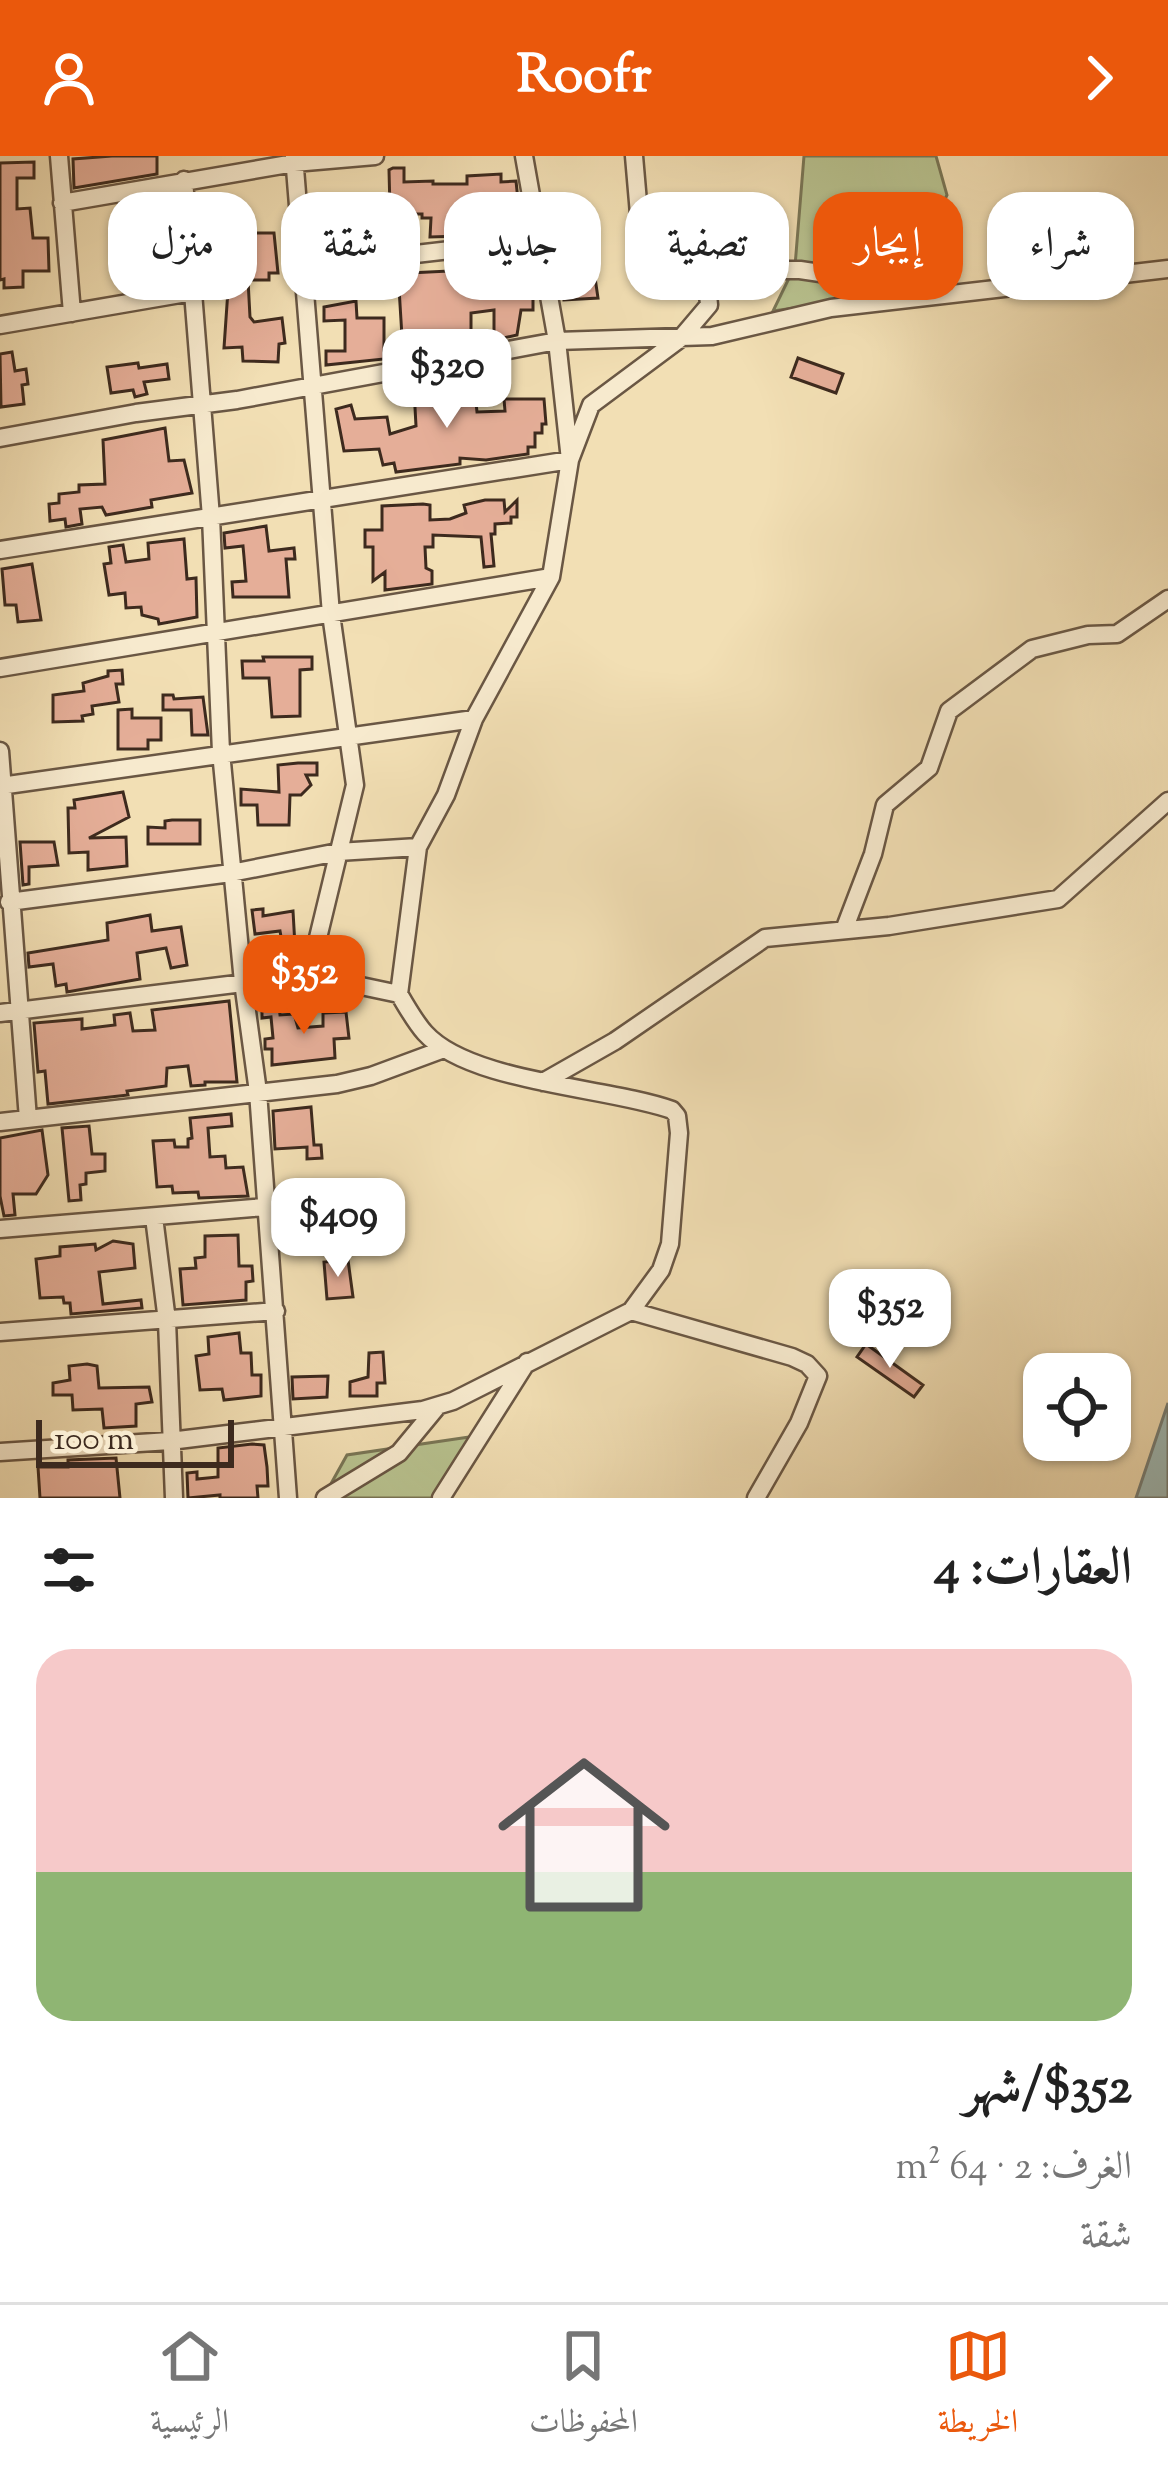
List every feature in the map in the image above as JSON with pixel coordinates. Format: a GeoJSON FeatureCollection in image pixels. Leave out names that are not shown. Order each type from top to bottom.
{"type":"FeatureCollection","features":[{"type":"Feature","properties":{"kind":"street"},"geometry":{"type":"LineString","coordinates":[[58,156],[72,313]]}},
{"type":"Feature","properties":{"kind":"street"},"geometry":{"type":"LineString","coordinates":[[62,203],[294,160],[375,156]]}},
{"type":"Feature","properties":{"kind":"street"},"geometry":{"type":"LineString","coordinates":[[524,156],[530,192]]}},
{"type":"Feature","properties":{"kind":"street"},"geometry":{"type":"LineString","coordinates":[[634,156],[637,192]]}},
{"type":"Feature","properties":{"kind":"street"},"geometry":{"type":"LineString","coordinates":[[294,160],[297,192]]}},
{"type":"Feature","properties":{"kind":"street"},"geometry":{"type":"LineString","coordinates":[[184,180],[185,192]]}},
{"type":"Feature","properties":{"kind":"street"},"geometry":{"type":"LineString","coordinates":[[963,293],[1168,269]]}},
{"type":"Feature","properties":{"kind":"street"},"geometry":{"type":"LineString","coordinates":[[0,325],[147,300]]}},
{"type":"Feature","properties":{"kind":"street"},"geometry":{"type":"LineString","coordinates":[[194,300],[211,517],[221,752],[258,1093],[288,1498]]}},
{"type":"Feature","properties":{"kind":"street"},"geometry":{"type":"LineString","coordinates":[[305,300],[331,614],[355,785],[310,975]]}},
{"type":"Feature","properties":{"kind":"street"},"geometry":{"type":"LineString","coordinates":[[549,300],[569,460]]}},
{"type":"Feature","properties":{"kind":"street"},"geometry":{"type":"LineString","coordinates":[[0,1452],[170,1441],[436,1407],[631,1311],[661,1270],[670,1244],[677,1116],[662,1107],[543,1083],[444,1049],[425,1033],[399,994],[418,847],[446,795],[474,719],[551,577],[569,460],[591,405],[681,338],[709,300]]}},
{"type":"Feature","properties":{"kind":"street"},"geometry":{"type":"LineString","coordinates":[[0,438],[557,341],[712,336],[831,308],[902,300]]}},
{"type":"Feature","properties":{"kind":"street"},"geometry":{"type":"LineString","coordinates":[[0,550],[569,460]]}},
{"type":"Feature","properties":{"kind":"street"},"geometry":{"type":"LineString","coordinates":[[0,668],[551,577]]}},
{"type":"Feature","properties":{"kind":"street"},"geometry":{"type":"LineString","coordinates":[[844,930],[873,854],[885,805],[929,768],[950,711],[1032,649],[1088,634],[1117,634],[1168,599]]}},
{"type":"Feature","properties":{"kind":"street"},"geometry":{"type":"LineString","coordinates":[[2,786],[474,719]]}},
{"type":"Feature","properties":{"kind":"street"},"geometry":{"type":"LineString","coordinates":[[0,751],[9,902],[8,1012],[28,1119]]}},
{"type":"Feature","properties":{"kind":"street"},"geometry":{"type":"LineString","coordinates":[[543,1083],[632,1030],[765,938],[1058,899],[1168,801]]}},
{"type":"Feature","properties":{"kind":"street"},"geometry":{"type":"LineString","coordinates":[[9,902],[232,873],[338,852],[418,847]]}},
{"type":"Feature","properties":{"kind":"street"},"geometry":{"type":"LineString","coordinates":[[8,1012],[310,975],[399,994]]}},
{"type":"Feature","properties":{"kind":"street"},"geometry":{"type":"LineString","coordinates":[[0,1122],[370,1076],[444,1049]]}},
{"type":"Feature","properties":{"kind":"street"},"geometry":{"type":"LineString","coordinates":[[0,1229],[264,1207]]}},
{"type":"Feature","properties":{"kind":"street"},"geometry":{"type":"LineString","coordinates":[[154,1217],[166,1322],[175,1498]]}},
{"type":"Feature","properties":{"kind":"street"},"geometry":{"type":"LineString","coordinates":[[0,1332],[277,1311]]}},
{"type":"Feature","properties":{"kind":"street"},"geometry":{"type":"LineString","coordinates":[[631,1311],[792,1357],[818,1376],[799,1423],[756,1498]]}},
{"type":"Feature","properties":{"kind":"street"},"geometry":{"type":"LineString","coordinates":[[440,1498],[528,1360]]}},
{"type":"Feature","properties":{"kind":"street"},"geometry":{"type":"LineString","coordinates":[[325,1498],[399,1453],[436,1407]]}},
{"type":"Feature","properties":{"kind":"green space"},"geometry":{"type":"Polygon","coordinates":[[[804,156],[936,156],[946,192],[813,192],[813,268],[795,266],[804,156]]]}},
{"type":"Feature","properties":{"kind":"green space"},"geometry":{"type":"Polygon","coordinates":[[[792,272],[813,276],[813,300],[851,300],[773,311],[778,300],[789,300],[792,272]]]}},
{"type":"Feature","properties":{"kind":"green space"},"geometry":{"type":"Polygon","coordinates":[[[476,1436],[433,1498],[323,1498],[347,1455],[476,1436]]]}},
{"type":"Feature","properties":{"kind":"water"},"geometry":{"type":"Polygon","coordinates":[[[1168,1403],[1168,1498],[1136,1498],[1168,1403]]]}},
{"type":"Feature","properties":{"kind":"building"},"geometry":{"type":"Polygon","coordinates":[[[157,156],[157,174],[74,188],[73,159],[157,156]]]}},
{"type":"Feature","properties":{"kind":"building"},"geometry":{"type":"Polygon","coordinates":[[[34,162],[34,178],[17,178],[17,209],[30,208],[33,238],[48,238],[49,271],[23,271],[23,287],[4,288],[4,279],[0,280],[0,163],[34,162]]]}},
{"type":"Feature","properties":{"kind":"building"},"geometry":{"type":"Polygon","coordinates":[[[404,168],[404,182],[433,184],[467,184],[467,176],[501,174],[501,182],[516,181],[517,192],[444,192],[444,237],[430,237],[431,218],[420,214],[420,192],[390,192],[389,170],[404,168]]]}},
{"type":"Feature","properties":{"kind":"building"},"geometry":{"type":"Polygon","coordinates":[[[257,233],[274,233],[278,273],[269,273],[269,280],[257,280],[257,233]]]}},
{"type":"Feature","properties":{"kind":"building"},"geometry":{"type":"Polygon","coordinates":[[[444,271],[444,300],[533,300],[533,310],[521,310],[517,335],[494,340],[494,310],[471,313],[471,337],[456,337],[456,347],[441,349],[437,333],[414,335],[415,352],[403,353],[400,300],[420,300],[420,272],[444,271]]]}},
{"type":"Feature","properties":{"kind":"building"},"geometry":{"type":"Polygon","coordinates":[[[227,300],[249,300],[254,322],[282,318],[285,343],[279,344],[278,362],[243,361],[242,347],[224,348],[227,300]]]}},
{"type":"Feature","properties":{"kind":"building"},"geometry":{"type":"Polygon","coordinates":[[[356,301],[357,318],[384,318],[384,359],[326,365],[326,351],[345,351],[345,320],[324,321],[324,307],[356,301]]]}},
{"type":"Feature","properties":{"kind":"building"},"geometry":{"type":"Polygon","coordinates":[[[12,352],[15,371],[26,369],[24,404],[1,407],[0,354],[12,352]]]}},
{"type":"Feature","properties":{"kind":"building"},"geometry":{"type":"Polygon","coordinates":[[[798,358],[843,374],[836,393],[791,377],[798,358]]]}},
{"type":"Feature","properties":{"kind":"building"},"geometry":{"type":"Polygon","coordinates":[[[138,363],[139,368],[167,364],[169,379],[144,382],[147,394],[135,397],[133,390],[111,393],[107,367],[138,363]]]}},
{"type":"Feature","properties":{"kind":"building"},"geometry":{"type":"Polygon","coordinates":[[[474,384],[477,412],[505,411],[504,399],[544,399],[546,424],[542,424],[542,433],[535,433],[535,447],[528,447],[528,454],[460,458],[460,464],[396,472],[394,463],[383,465],[379,449],[344,451],[336,409],[351,405],[355,419],[387,417],[390,434],[416,426],[414,389],[425,389],[425,400],[454,399],[453,385],[474,384]]]}},
{"type":"Feature","properties":{"kind":"building"},"geometry":{"type":"Polygon","coordinates":[[[165,428],[169,461],[184,460],[192,493],[151,500],[152,507],[106,515],[102,507],[80,509],[82,524],[66,527],[65,519],[50,521],[49,504],[59,503],[59,494],[79,492],[79,485],[105,484],[103,440],[165,428]]]}},
{"type":"Feature","properties":{"kind":"building"},"geometry":{"type":"Polygon","coordinates":[[[504,500],[505,512],[517,500],[517,517],[511,517],[511,523],[495,524],[495,534],[491,534],[494,566],[484,567],[481,537],[433,535],[433,547],[425,547],[432,584],[385,590],[385,572],[373,581],[373,547],[365,547],[365,530],[382,530],[382,506],[430,505],[430,520],[450,519],[466,513],[464,505],[504,500]]]}},
{"type":"Feature","properties":{"kind":"building"},"geometry":{"type":"Polygon","coordinates":[[[266,526],[269,551],[294,548],[295,559],[286,559],[289,597],[233,597],[232,582],[246,581],[243,546],[225,548],[224,533],[266,526]]]}},
{"type":"Feature","properties":{"kind":"building"},"geometry":{"type":"Polygon","coordinates":[[[184,539],[187,579],[196,578],[197,617],[159,624],[158,619],[142,615],[141,607],[126,608],[125,593],[109,595],[104,564],[111,563],[109,547],[123,545],[126,562],[149,559],[148,543],[184,539]]]}},
{"type":"Feature","properties":{"kind":"building"},"geometry":{"type":"Polygon","coordinates":[[[32,564],[41,620],[18,622],[16,605],[5,605],[2,569],[32,564]]]}},
{"type":"Feature","properties":{"kind":"building"},"geometry":{"type":"Polygon","coordinates":[[[263,657],[312,657],[312,669],[300,670],[300,716],[272,717],[269,678],[243,678],[242,661],[264,661],[263,657]]]}},
{"type":"Feature","properties":{"kind":"building"},"geometry":{"type":"Polygon","coordinates":[[[122,670],[123,684],[116,684],[119,702],[92,706],[93,714],[82,716],[83,721],[53,722],[53,695],[84,691],[83,683],[122,670]]]}},
{"type":"Feature","properties":{"kind":"building"},"geometry":{"type":"Polygon","coordinates":[[[163,695],[203,697],[208,735],[192,735],[191,710],[163,710],[163,695]]]}},
{"type":"Feature","properties":{"kind":"building"},"geometry":{"type":"Polygon","coordinates":[[[132,709],[132,718],[161,718],[161,740],[148,740],[148,749],[118,749],[118,710],[132,709]]]}},
{"type":"Feature","properties":{"kind":"building"},"geometry":{"type":"Polygon","coordinates":[[[317,763],[317,775],[306,775],[311,785],[301,795],[290,795],[289,825],[258,825],[257,805],[241,805],[241,789],[279,792],[278,765],[317,763]]]}},
{"type":"Feature","properties":{"kind":"building"},"geometry":{"type":"Polygon","coordinates":[[[123,792],[129,817],[89,838],[126,837],[127,866],[88,870],[88,852],[69,853],[68,808],[75,808],[74,800],[123,792]]]}},
{"type":"Feature","properties":{"kind":"building"},"geometry":{"type":"Polygon","coordinates":[[[172,820],[200,820],[200,844],[148,844],[148,827],[165,828],[165,821],[172,820]]]}},
{"type":"Feature","properties":{"kind":"building"},"geometry":{"type":"Polygon","coordinates":[[[20,842],[54,842],[58,865],[29,867],[29,884],[23,885],[20,842]]]}},
{"type":"Feature","properties":{"kind":"building"},"geometry":{"type":"Polygon","coordinates":[[[263,909],[263,916],[293,911],[295,946],[283,948],[280,931],[255,934],[252,910],[263,909]]]}},
{"type":"Feature","properties":{"kind":"building"},"geometry":{"type":"Polygon","coordinates":[[[150,915],[152,931],[181,927],[187,965],[171,968],[166,948],[137,953],[140,979],[67,992],[66,984],[56,986],[53,964],[29,967],[28,953],[108,940],[107,923],[150,915]]]}},
{"type":"Feature","properties":{"kind":"building"},"geometry":{"type":"Polygon","coordinates":[[[229,1001],[237,1082],[191,1086],[188,1066],[167,1068],[166,1086],[48,1104],[45,1071],[38,1072],[34,1023],[82,1019],[82,1029],[115,1025],[114,1015],[130,1013],[133,1031],[155,1030],[152,1010],[229,1001]]]}},
{"type":"Feature","properties":{"kind":"building"},"geometry":{"type":"Polygon","coordinates":[[[279,1006],[280,1015],[294,1014],[298,1028],[323,1026],[323,1013],[346,1012],[349,1038],[334,1039],[335,1058],[272,1065],[272,1049],[265,1049],[265,1039],[273,1038],[271,1017],[262,1018],[262,1007],[279,1006]]]}},
{"type":"Feature","properties":{"kind":"building"},"geometry":{"type":"Polygon","coordinates":[[[311,1107],[314,1145],[321,1145],[322,1158],[307,1159],[307,1147],[275,1149],[273,1111],[311,1107]]]}},
{"type":"Feature","properties":{"kind":"building"},"geometry":{"type":"Polygon","coordinates":[[[231,1114],[232,1126],[208,1128],[210,1157],[225,1156],[226,1168],[243,1167],[248,1196],[199,1198],[198,1192],[173,1193],[172,1186],[157,1187],[153,1141],[174,1140],[175,1147],[188,1147],[190,1118],[231,1114]]]}},
{"type":"Feature","properties":{"kind":"building"},"geometry":{"type":"Polygon","coordinates":[[[89,1126],[92,1154],[105,1154],[105,1171],[86,1173],[86,1184],[80,1185],[81,1200],[69,1201],[62,1128],[89,1126]]]}},
{"type":"Feature","properties":{"kind":"building"},"geometry":{"type":"Polygon","coordinates":[[[42,1130],[48,1175],[36,1194],[13,1194],[15,1215],[4,1216],[0,1138],[42,1130]]]}},
{"type":"Feature","properties":{"kind":"building"},"geometry":{"type":"Polygon","coordinates":[[[238,1235],[239,1266],[252,1266],[246,1300],[183,1305],[180,1269],[196,1268],[195,1258],[205,1257],[205,1236],[238,1235]]]}},
{"type":"Feature","properties":{"kind":"building"},"geometry":{"type":"Polygon","coordinates":[[[113,1241],[133,1244],[135,1268],[99,1272],[103,1304],[141,1300],[142,1308],[71,1314],[70,1303],[64,1303],[63,1297],[40,1298],[36,1259],[60,1256],[60,1247],[95,1244],[96,1250],[113,1241]]]}},
{"type":"Feature","properties":{"kind":"building"},"geometry":{"type":"Polygon","coordinates":[[[348,1260],[353,1297],[327,1299],[324,1262],[348,1260]]]}},
{"type":"Feature","properties":{"kind":"building"},"geometry":{"type":"Polygon","coordinates":[[[239,1333],[241,1353],[251,1353],[252,1375],[261,1375],[261,1396],[224,1400],[222,1389],[200,1390],[196,1356],[209,1354],[208,1337],[239,1333]]]}},
{"type":"Feature","properties":{"kind":"building"},"geometry":{"type":"Polygon","coordinates":[[[866,1344],[923,1385],[914,1397],[857,1357],[866,1344]]]}},
{"type":"Feature","properties":{"kind":"building"},"geometry":{"type":"Polygon","coordinates":[[[383,1352],[385,1383],[377,1383],[377,1396],[350,1396],[350,1382],[368,1377],[369,1353],[383,1352]]]}},
{"type":"Feature","properties":{"kind":"building"},"geometry":{"type":"Polygon","coordinates":[[[69,1366],[97,1366],[99,1388],[149,1387],[152,1402],[136,1404],[136,1426],[104,1428],[102,1409],[73,1410],[72,1395],[53,1395],[53,1383],[70,1380],[69,1366]]]}},
{"type":"Feature","properties":{"kind":"building"},"geometry":{"type":"Polygon","coordinates":[[[328,1376],[327,1397],[293,1399],[292,1377],[328,1376]]]}},
{"type":"Feature","properties":{"kind":"building"},"geometry":{"type":"Polygon","coordinates":[[[264,1445],[267,1467],[268,1486],[257,1486],[258,1498],[188,1498],[187,1473],[197,1472],[197,1479],[218,1477],[218,1448],[264,1445]]]}},
{"type":"Feature","properties":{"kind":"building"},"geometry":{"type":"Polygon","coordinates":[[[116,1458],[120,1498],[40,1498],[38,1467],[116,1458]]]}}]}
